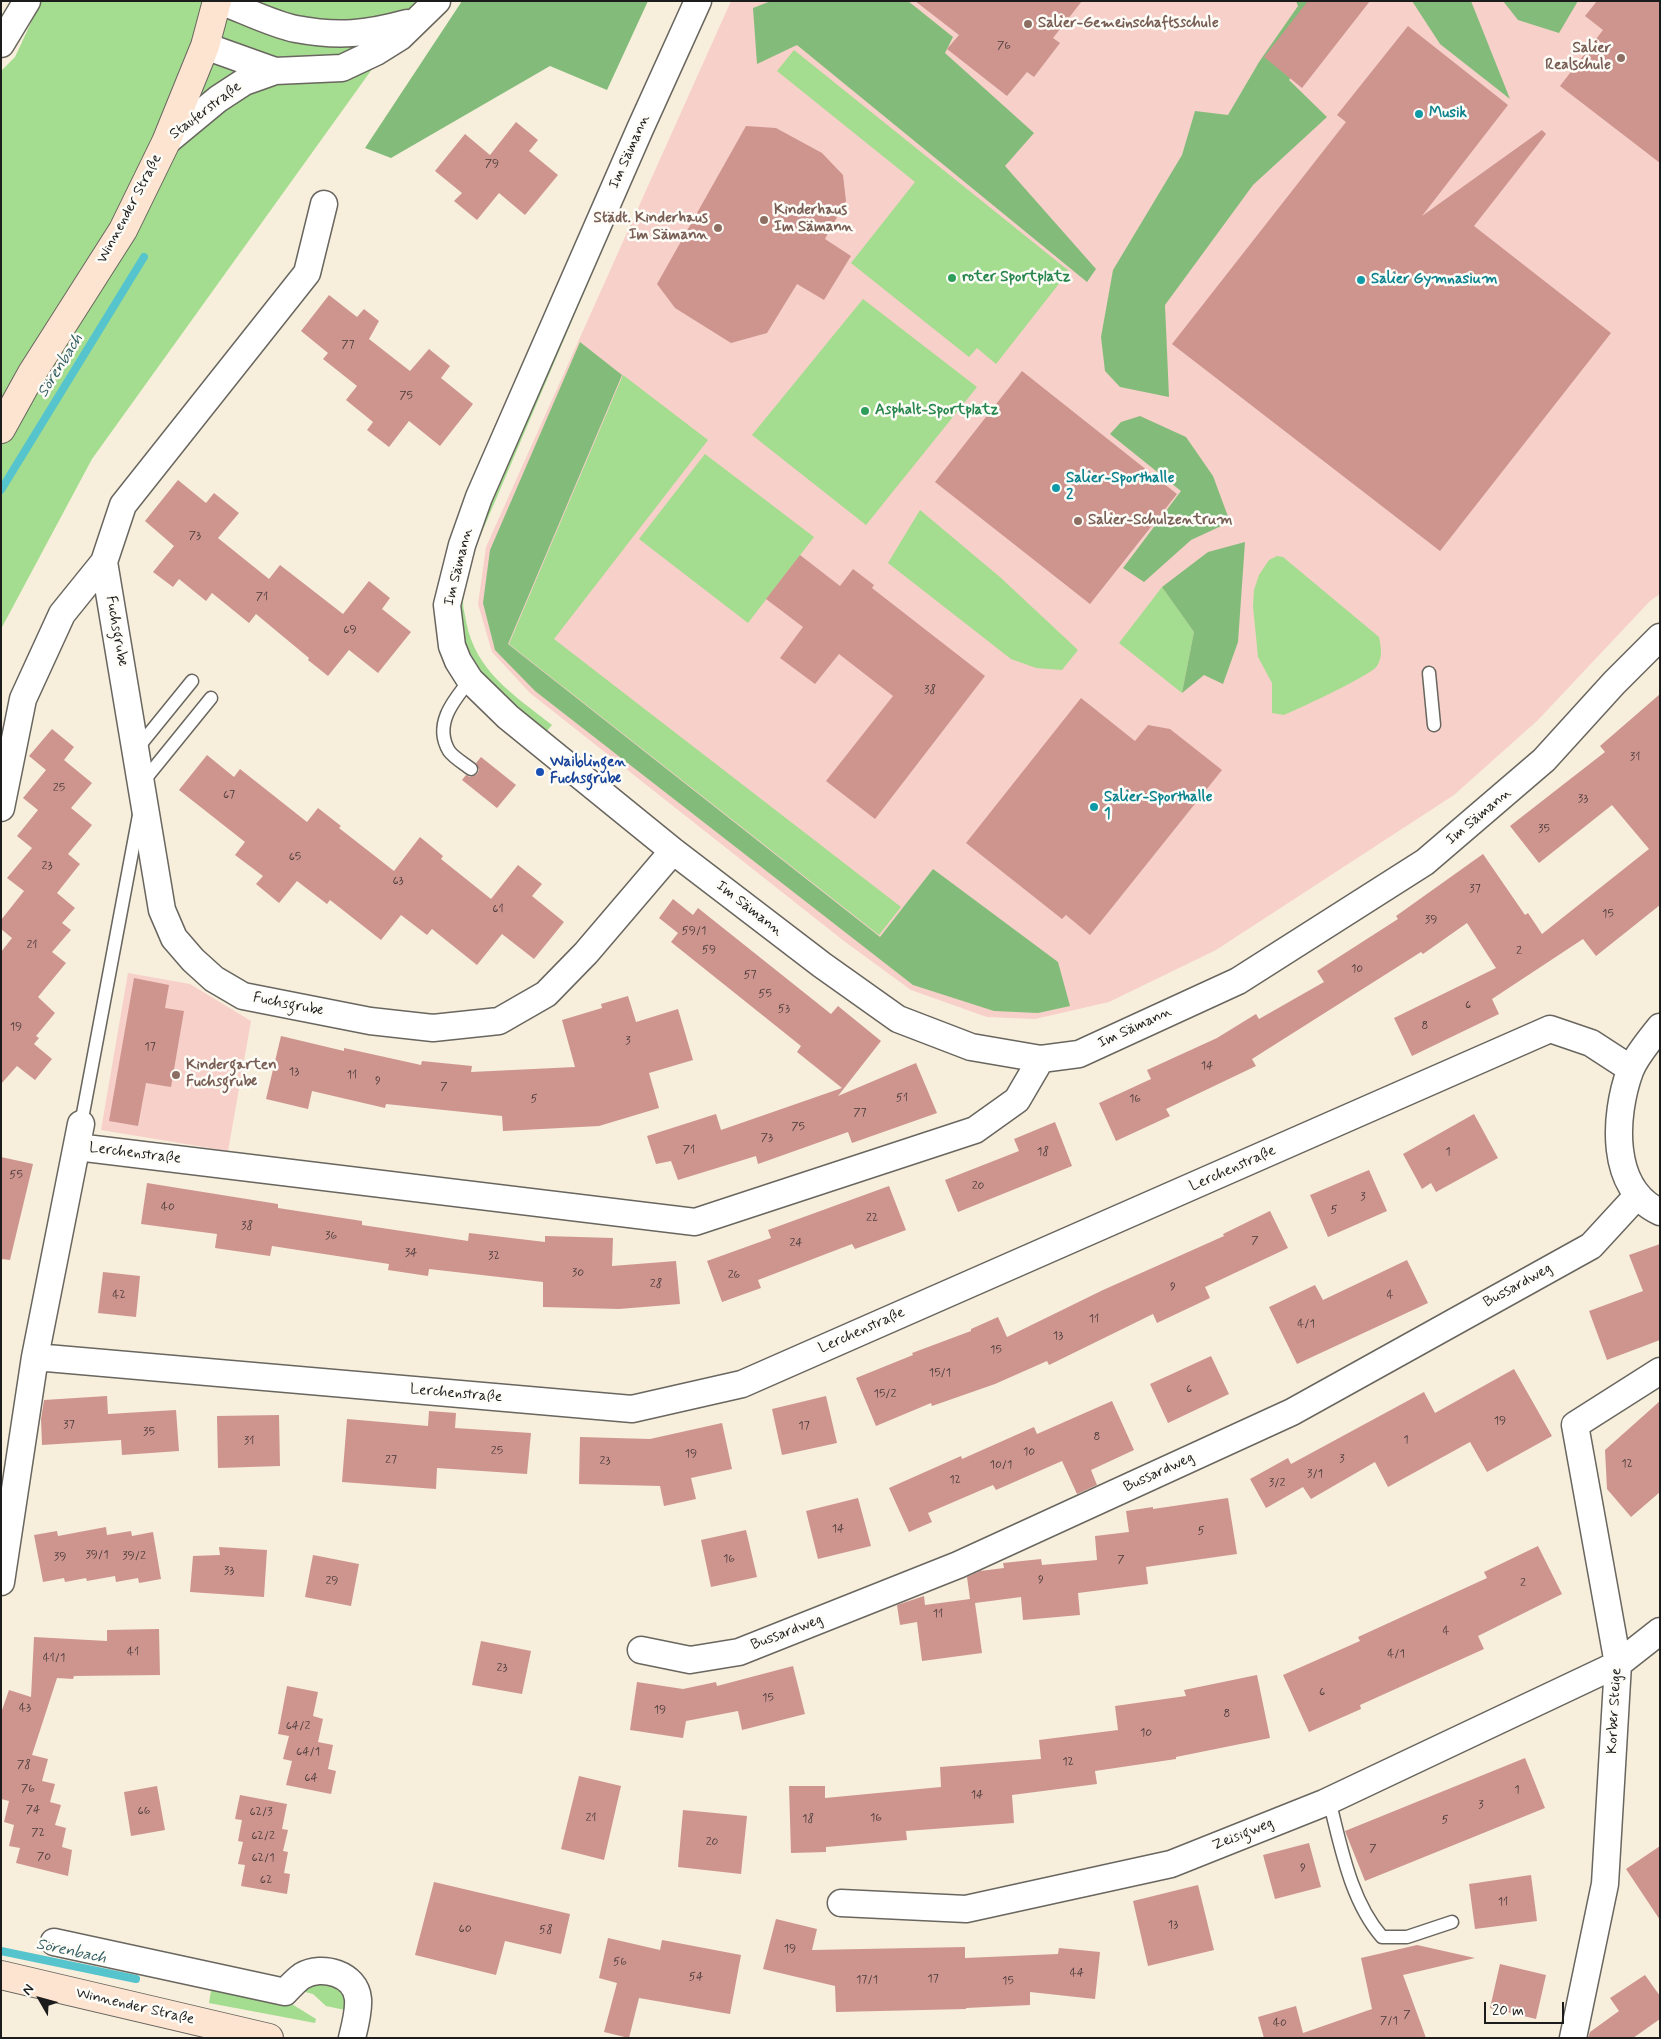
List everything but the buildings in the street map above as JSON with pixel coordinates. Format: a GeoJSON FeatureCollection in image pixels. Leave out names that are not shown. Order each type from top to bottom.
{"type":"FeatureCollection","features":[{"type":"Feature","properties":{"kind":"street"},"geometry":{"type":"LineString","coordinates":[[1,44],[27,1]]}},
{"type":"Feature","properties":{"kind":"street","name":"Stauferstraße"},"geometry":{"type":"LineString","coordinates":[[219,1],[295,29],[340,34],[374,32],[428,10]]}},
{"type":"Feature","properties":{"kind":"street","name":"Winnender Straße"},"geometry":{"type":"LineString","coordinates":[[1,429],[32,373],[123,230],[166,142],[205,46],[219,1]]}},
{"type":"Feature","properties":{"kind":"street","name":"Im Sämann"},"geometry":{"type":"LineString","coordinates":[[698,1],[479,497],[462,545],[447,605],[452,646],[458,661],[470,680],[508,718],[673,851],[822,965],[898,1019],[970,1047],[1041,1059],[1079,1054],[1238,981],[1425,862],[1544,760],[1614,683],[1660,637]]}},
{"type":"Feature","properties":{"kind":"street","name":"Stauferstraße"},"geometry":{"type":"LineString","coordinates":[[166,142],[201,112],[244,82],[275,71],[342,68],[376,52],[400,37],[428,10]]}},
{"type":"Feature","properties":{"kind":"street","name":"Stauferstraße"},"geometry":{"type":"LineString","coordinates":[[205,46],[275,71]]}},
{"type":"Feature","properties":{"kind":"street","name":"Fuchsgrube"},"geometry":{"type":"LineString","coordinates":[[1,808],[23,699],[62,614],[104,562],[123,505],[307,274],[324,204]]}},
{"type":"Feature","properties":{"kind":"street","name":"Fuchsgrube"},"geometry":{"type":"LineString","coordinates":[[104,562],[162,910],[174,938],[193,960],[214,979],[243,996],[370,1021],[433,1028],[499,1021],[546,994],[586,954],[673,851]]}},
{"type":"Feature","properties":{"kind":"street"},"geometry":{"type":"LineString","coordinates":[[1660,1027],[1631,1069],[1620,1105],[1618,1142],[1625,1170],[1637,1196],[1660,1212]]}},
{"type":"Feature","properties":{"kind":"street","name":"Lerchenstraße"},"geometry":{"type":"LineString","coordinates":[[35,1357],[632,1409],[742,1384],[1550,1028],[1592,1043],[1631,1069]]}},
{"type":"Feature","properties":{"kind":"street","name":"Lerchenstraße"},"geometry":{"type":"LineString","coordinates":[[1,1582],[35,1357],[79,1136],[694,1222],[975,1130],[1017,1100],[1041,1059]]}},
{"type":"Feature","properties":{"kind":"street","name":"Bussardweg"},"geometry":{"type":"LineString","coordinates":[[641,1650],[690,1660],[739,1652],[967,1561],[1292,1412],[1591,1246],[1637,1196]]}},
{"type":"Feature","properties":{"kind":"street","name":"Korber Steige"},"geometry":{"type":"LineString","coordinates":[[1572,2038],[1605,1884],[1618,1664],[1575,1425],[1660,1371]]}},
{"type":"Feature","properties":{"kind":"street","name":"Zeisigweg"},"geometry":{"type":"LineString","coordinates":[[841,1902],[966,1909],[1171,1864],[1329,1800],[1618,1664],[1660,1631]]}},
{"type":"Feature","properties":{"kind":"street"},"geometry":{"type":"LineString","coordinates":[[54,1942],[285,1992],[303,1976],[320,1970],[342,1975],[356,1988],[358,2000],[352,2038]]}},
{"type":"Feature","properties":{"kind":"street","name":"Winnender Straße"},"geometry":{"type":"LineString","coordinates":[[1,1975],[262,2037]]}},
{"type":"Feature","properties":{"kind":"lane"},"geometry":{"type":"LineString","coordinates":[[1429,673],[1434,725]]}},
{"type":"Feature","properties":{"kind":"lane"},"geometry":{"type":"LineString","coordinates":[[470,680],[450,705],[442,728],[450,752],[471,768]]}},
{"type":"Feature","properties":{"kind":"lane"},"geometry":{"type":"LineString","coordinates":[[136,750],[192,681]]}},
{"type":"Feature","properties":{"kind":"lane"},"geometry":{"type":"LineString","coordinates":[[79,1136],[142,788],[211,698]]}},
{"type":"Feature","properties":{"kind":"lane"},"geometry":{"type":"LineString","coordinates":[[1329,1800],[1355,1892],[1371,1925],[1382,1937],[1407,1937],[1452,1922]]}},
{"type":"Feature","properties":{"kind":"shaded area","name":"Salier-Schulzentrum"},"geometry":{"type":"Polygon","coordinates":[[[731,1],[1660,1],[1660,594],[1650,601],[1538,720],[1454,795],[1216,950],[1109,1002],[1035,1019],[987,1017],[911,990],[844,941],[530,693],[492,652],[478,604],[486,547],[731,1]]]}},
{"type":"Feature","properties":{"kind":"shaded area","name":"Kindergarten Fuchsgrube"},"geometry":{"type":"Polygon","coordinates":[[[128,973],[190,984],[251,1021],[228,1151],[101,1130],[128,973]]]}},
{"type":"Feature","properties":{"kind":"green space"},"geometry":{"type":"Polygon","coordinates":[[[41,1],[421,1],[92,459],[1,629],[1,71],[15,57],[41,1]]]}},
{"type":"Feature","properties":{"kind":"green space"},"geometry":{"type":"Polygon","coordinates":[[[462,1],[648,1],[607,90],[550,66],[391,158],[365,148],[462,1]]]}},
{"type":"Feature","properties":{"kind":"green space"},"geometry":{"type":"Polygon","coordinates":[[[771,1],[908,1],[953,37],[945,53],[1034,133],[1005,166],[1096,269],[1087,282],[797,45],[757,64],[753,8],[771,1]]]}},
{"type":"Feature","properties":{"kind":"green space"},"geometry":{"type":"Polygon","coordinates":[[[1296,1],[1348,1],[1289,80],[1327,117],[1253,185],[1165,305],[1169,397],[1120,387],[1105,371],[1101,337],[1113,270],[1182,155],[1195,111],[1228,115],[1259,62],[1298,6],[1296,1]]]}},
{"type":"Feature","properties":{"kind":"green space"},"geometry":{"type":"Polygon","coordinates":[[[1412,1],[1471,1],[1510,99],[1440,44],[1412,1]]]}},
{"type":"Feature","properties":{"kind":"green space"},"geometry":{"type":"Polygon","coordinates":[[[1503,1],[1578,1],[1559,33],[1518,20],[1503,1]]]}},
{"type":"Feature","properties":{"kind":"green space","name":"roter Sportplatz"},"geometry":{"type":"Polygon","coordinates":[[[794,50],[1069,271],[996,364],[977,348],[969,357],[851,263],[915,182],[777,71],[794,50]]]}},
{"type":"Feature","properties":{"kind":"green space"},"geometry":{"type":"Polygon","coordinates":[[[646,147],[479,539],[465,586],[464,612],[471,639],[478,654],[487,668],[510,692],[552,725],[547,731],[500,692],[476,663],[467,646],[461,627],[458,605],[459,588],[465,560],[646,147]]]}},
{"type":"Feature","properties":{"kind":"green space","name":"Asphalt-Sportplatz"},"geometry":{"type":"Polygon","coordinates":[[[863,299],[977,387],[866,525],[752,435],[863,299]]]}},
{"type":"Feature","properties":{"kind":"green space"},"geometry":{"type":"Polygon","coordinates":[[[580,342],[622,375],[508,644],[880,937],[933,869],[1058,962],[1070,1006],[1038,1013],[994,1011],[913,985],[535,691],[495,650],[483,603],[490,550],[580,342]]]}},
{"type":"Feature","properties":{"kind":"green space"},"geometry":{"type":"Polygon","coordinates":[[[623,375],[708,440],[554,639],[901,907],[879,935],[509,644],[623,375]]]}},
{"type":"Feature","properties":{"kind":"green space"},"geometry":{"type":"Polygon","coordinates":[[[1140,416],[1186,437],[1213,476],[1230,522],[1191,540],[1144,582],[1123,568],[1181,491],[1110,434],[1121,422],[1140,416]]]}},
{"type":"Feature","properties":{"kind":"green space"},"geometry":{"type":"Polygon","coordinates":[[[705,454],[814,537],[748,623],[639,539],[705,454]]]}},
{"type":"Feature","properties":{"kind":"green space"},"geometry":{"type":"Polygon","coordinates":[[[920,510],[1001,578],[1078,650],[1062,670],[1036,668],[1011,659],[888,563],[920,510]]]}},
{"type":"Feature","properties":{"kind":"green space"},"geometry":{"type":"Polygon","coordinates":[[[1245,542],[1238,642],[1223,684],[1204,675],[1182,693],[1194,632],[1162,587],[1208,552],[1245,542]]]}},
{"type":"Feature","properties":{"kind":"green space"},"geometry":{"type":"Polygon","coordinates":[[[1277,556],[1283,557],[1379,637],[1381,652],[1379,662],[1372,671],[1284,715],[1272,713],[1272,683],[1258,657],[1253,606],[1254,590],[1259,575],[1269,560],[1277,556]]]}},
{"type":"Feature","properties":{"kind":"green space"},"geometry":{"type":"Polygon","coordinates":[[[1162,587],[1194,632],[1182,693],[1119,643],[1162,587]]]}},
{"type":"Feature","properties":{"kind":"green space"},"geometry":{"type":"Polygon","coordinates":[[[304,1983],[336,1984],[345,1994],[345,2010],[326,2006],[313,1994],[301,1991],[304,1983]]]}},
{"type":"Feature","properties":{"kind":"green space"},"geometry":{"type":"Polygon","coordinates":[[[212,1985],[287,2001],[316,2019],[315,2023],[209,2003],[212,1985]]]}},
{"type":"Feature","properties":{"kind":"waterway","name":"Sörenbach"},"geometry":{"type":"LineString","coordinates":[[1,490],[144,257]]}},
{"type":"Feature","properties":{"kind":"waterway","name":"Sörenbach"},"geometry":{"type":"LineString","coordinates":[[1,1951],[136,1979]]}},
{"type":"Feature","properties":{"kind":"place","name":"Salier-Gemeinschaftsschule"},"geometry":{"type":"Point","coordinates":[1028,24]}},
{"type":"Feature","properties":{"kind":"place","name":"Salier Realschule"},"geometry":{"type":"Point","coordinates":[1621,58]}},
{"type":"Feature","properties":{"kind":"place","name":"Musik"},"geometry":{"type":"Point","coordinates":[1419,114]}},
{"type":"Feature","properties":{"kind":"place","name":"Kinderhaus Im Sämann"},"geometry":{"type":"Point","coordinates":[764,220]}},
{"type":"Feature","properties":{"kind":"place","name":"Städt. Kinderhaus Im Sämann"},"geometry":{"type":"Point","coordinates":[718,228]}},
{"type":"Feature","properties":{"kind":"place","name":"roter Sportplatz"},"geometry":{"type":"Point","coordinates":[952,278]}},
{"type":"Feature","properties":{"kind":"place","name":"Salier Gymnasium"},"geometry":{"type":"Point","coordinates":[1361,280]}},
{"type":"Feature","properties":{"kind":"place","name":"Asphalt-Sportplatz"},"geometry":{"type":"Point","coordinates":[865,411]}},
{"type":"Feature","properties":{"kind":"place","name":"Salier-Sporthalle 2"},"geometry":{"type":"Point","coordinates":[1056,488]}},
{"type":"Feature","properties":{"kind":"place","name":"Salier-Schulzentrum"},"geometry":{"type":"Point","coordinates":[1078,521]}},
{"type":"Feature","properties":{"kind":"place","name":"Waiblingen Fuchsgrube"},"geometry":{"type":"Point","coordinates":[540,772]}},
{"type":"Feature","properties":{"kind":"place","name":"Salier-Sporthalle 1"},"geometry":{"type":"Point","coordinates":[1094,807]}},
{"type":"Feature","properties":{"kind":"place","name":"Kindergarten Fuchsgrube"},"geometry":{"type":"Point","coordinates":[176,1075]}}]}
